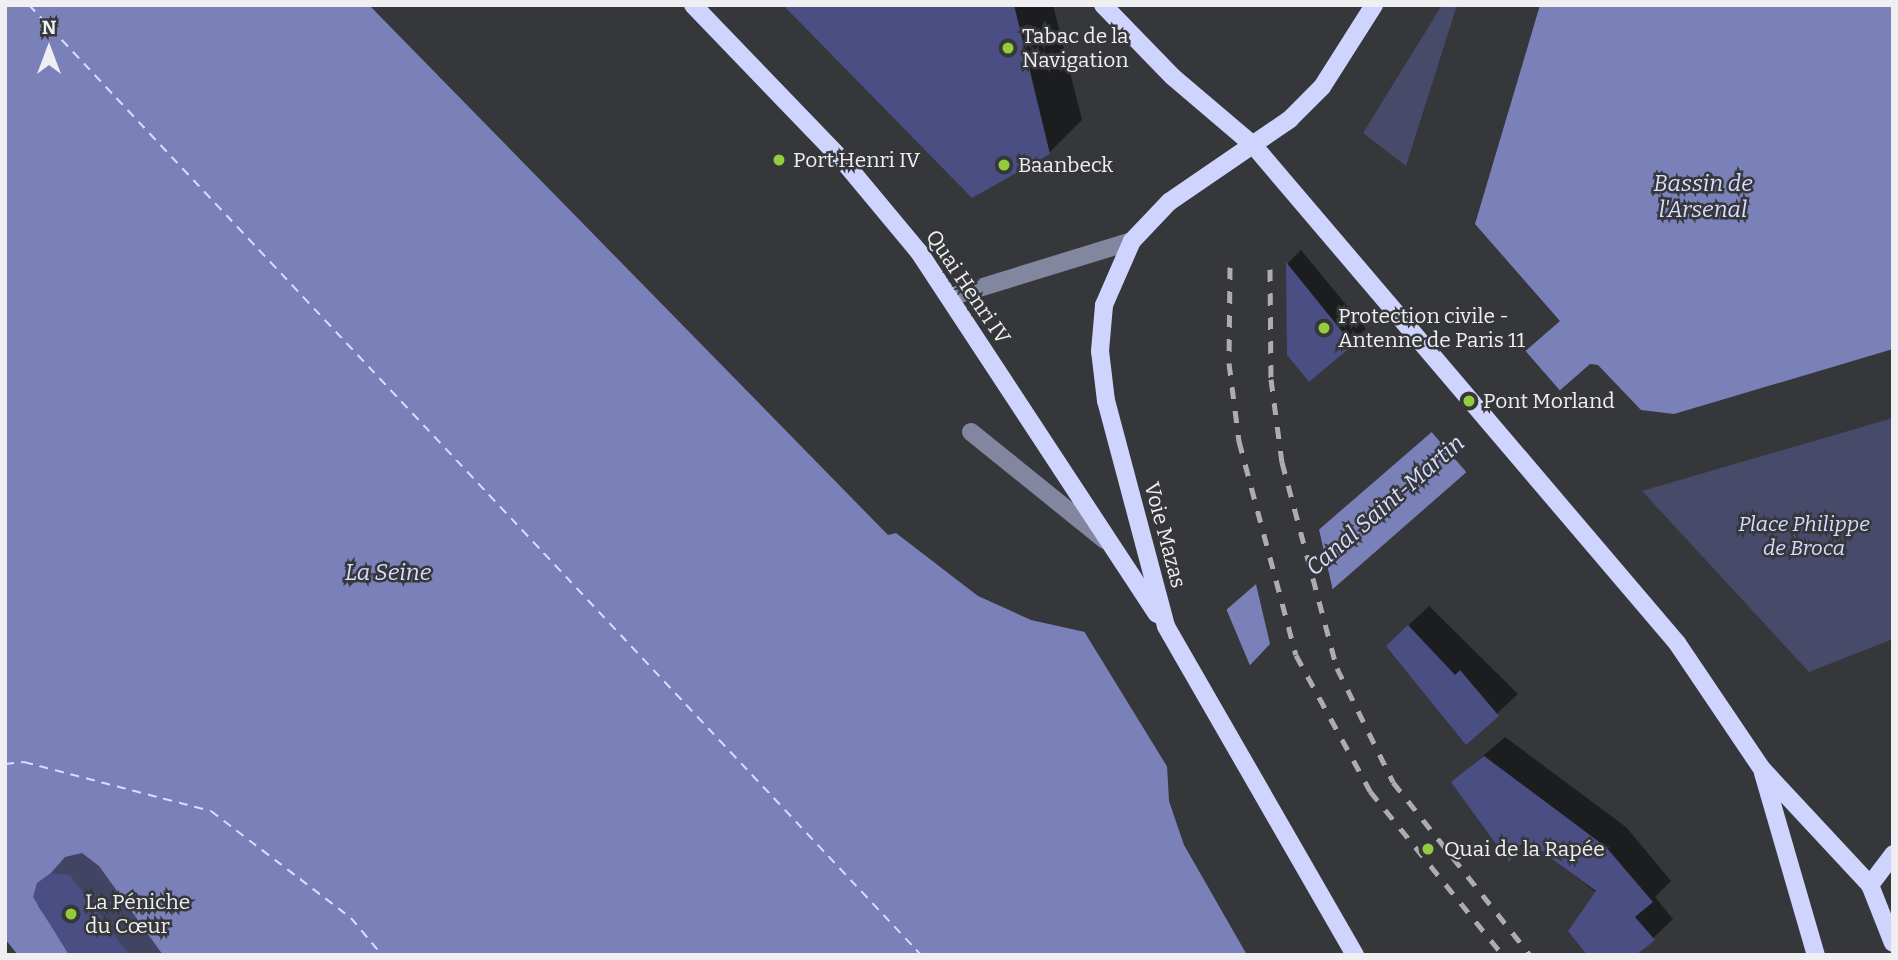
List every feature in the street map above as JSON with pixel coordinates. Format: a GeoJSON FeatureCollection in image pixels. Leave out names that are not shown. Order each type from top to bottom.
{"type":"FeatureCollection","features":[{"type":"Feature","properties":{"kind":"main road","name":"Quai Henri IV"},"geometry":{"type":"LineString","coordinates":[[693,5],[867,188],[950,296],[1105,540],[1166,625]]}},
{"type":"Feature","properties":{"kind":"main road"},"geometry":{"type":"LineString","coordinates":[[1103,5],[1173,78],[1254,146],[1557,499],[1678,643],[1762,769],[1870,885],[1893,943]]}},
{"type":"Feature","properties":{"kind":"main road","name":"Voie Mazas"},"geometry":{"type":"LineString","coordinates":[[1355,955],[1209,706],[1166,625],[1136,513],[1100,351],[1104,305],[1132,241],[1169,202],[1254,146],[1322,87],[1374,5]]}},
{"type":"Feature","properties":{"kind":"main road"},"geometry":{"type":"LineString","coordinates":[[1762,769],[1816,955]]}},
{"type":"Feature","properties":{"kind":"main road"},"geometry":{"type":"LineString","coordinates":[[1870,885],[1893,854]]}},
{"type":"Feature","properties":{"kind":"street"},"geometry":{"type":"LineString","coordinates":[[950,296],[1132,241]]}},
{"type":"Feature","properties":{"kind":"street"},"geometry":{"type":"LineString","coordinates":[[971,432],[1105,540]]}},
{"type":"Feature","properties":{"kind":"green space"},"geometry":{"type":"Polygon","coordinates":[[[1442,5],[1457,5],[1406,166],[1363,133],[1442,5]]]}},
{"type":"Feature","properties":{"kind":"green space","name":"Place Philippe de Broca"},"geometry":{"type":"Polygon","coordinates":[[[1893,418],[1893,639],[1809,672],[1642,491],[1893,418]]]}},
{"type":"Feature","properties":{"kind":"water","name":"La Seine"},"geometry":{"type":"Polygon","coordinates":[[[5,5],[369,5],[888,535],[896,533],[978,596],[1031,620],[1085,632],[1152,629],[1226,610],[1560,321],[1475,224],[1540,5],[1893,5],[1893,349],[1674,414],[1641,410],[1598,365],[1590,364],[1270,644],[1184,735],[1167,766],[1169,801],[1184,845],[1247,955],[18,955],[5,939],[5,5]]]}},
{"type":"Feature","properties":{"kind":"pier"},"geometry":{"type":"Polygon","coordinates":[[[1523,348],[1563,394],[1468,474],[1429,429],[1523,348]]]}},
{"type":"Feature","properties":{"kind":"pier"},"geometry":{"type":"Polygon","coordinates":[[[1318,525],[1333,591],[1271,648],[1255,580],[1318,525]]]}},
{"type":"Feature","properties":{"kind":"pier"},"geometry":{"type":"Polygon","coordinates":[[[1225,606],[1251,668],[1187,737],[1171,773],[1082,628],[1151,626],[1225,606]]]}},
{"type":"Feature","properties":{"kind":"building"},"geometry":{"type":"Polygon","coordinates":[[[783,5],[1014,5],[1050,154],[972,198],[783,5]]]}},
{"type":"Feature","properties":{"kind":"building"},"geometry":{"type":"Polygon","coordinates":[[[1286,262],[1353,345],[1309,382],[1287,355],[1286,262]]]}},
{"type":"Feature","properties":{"kind":"building"},"geometry":{"type":"Polygon","coordinates":[[[1408,625],[1455,675],[1460,670],[1499,716],[1466,745],[1386,646],[1408,625]]]}},
{"type":"Feature","properties":{"kind":"building"},"geometry":{"type":"Polygon","coordinates":[[[1484,756],[1606,847],[1653,902],[1635,917],[1655,940],[1636,955],[1587,955],[1568,931],[1596,891],[1525,839],[1509,862],[1451,782],[1484,756]]]}},
{"type":"Feature","properties":{"kind":"building","name":"La Péniche du Cœur"},"geometry":{"type":"Polygon","coordinates":[[[51,873],[70,875],[129,955],[69,955],[33,897],[37,883],[51,873]]]}},
{"type":"Feature","properties":{"kind":"ferry route"},"geometry":{"type":"LineString","coordinates":[[29,5],[921,955]]}},
{"type":"Feature","properties":{"kind":"ferry route"},"geometry":{"type":"LineString","coordinates":[[5,764],[24,762],[211,811],[351,918],[382,955]]}},
{"type":"Feature","properties":{"kind":"railway"},"geometry":{"type":"LineString","coordinates":[[1230,267],[1229,363],[1239,441],[1296,655],[1370,791],[1503,955]]}},
{"type":"Feature","properties":{"kind":"railway"},"geometry":{"type":"LineString","coordinates":[[1270,269],[1271,379],[1282,462],[1337,668],[1393,782],[1530,955]]}},
{"type":"Feature","properties":{"kind":"place","name":"Tabac de la Navigation"},"geometry":{"type":"Point","coordinates":[1008,48]}},
{"type":"Feature","properties":{"kind":"place","name":"Port Henri IV"},"geometry":{"type":"Point","coordinates":[779,160]}},
{"type":"Feature","properties":{"kind":"place","name":"Baanbeck"},"geometry":{"type":"Point","coordinates":[1004,165]}},
{"type":"Feature","properties":{"kind":"place","name":"Protection civile - Antenne de Paris 11"},"geometry":{"type":"Point","coordinates":[1324,328]}},
{"type":"Feature","properties":{"kind":"place","name":"Pont Morland"},"geometry":{"type":"Point","coordinates":[1469,401]}},
{"type":"Feature","properties":{"kind":"place","name":"Quai de la Rapée"},"geometry":{"type":"Point","coordinates":[1428,849]}},
{"type":"Feature","properties":{"kind":"place","name":"La Péniche du Cœur"},"geometry":{"type":"Point","coordinates":[71,914]}},
{"type":"Feature","properties":{"kind":"water label","name":"Bassin de l'Arsenal"},"geometry":{"type":"Point","coordinates":[1703,196]}},
{"type":"Feature","properties":{"kind":"water label","name":"Canal Saint-Martin"},"geometry":{"type":"Point","coordinates":[1385,505]}}]}
